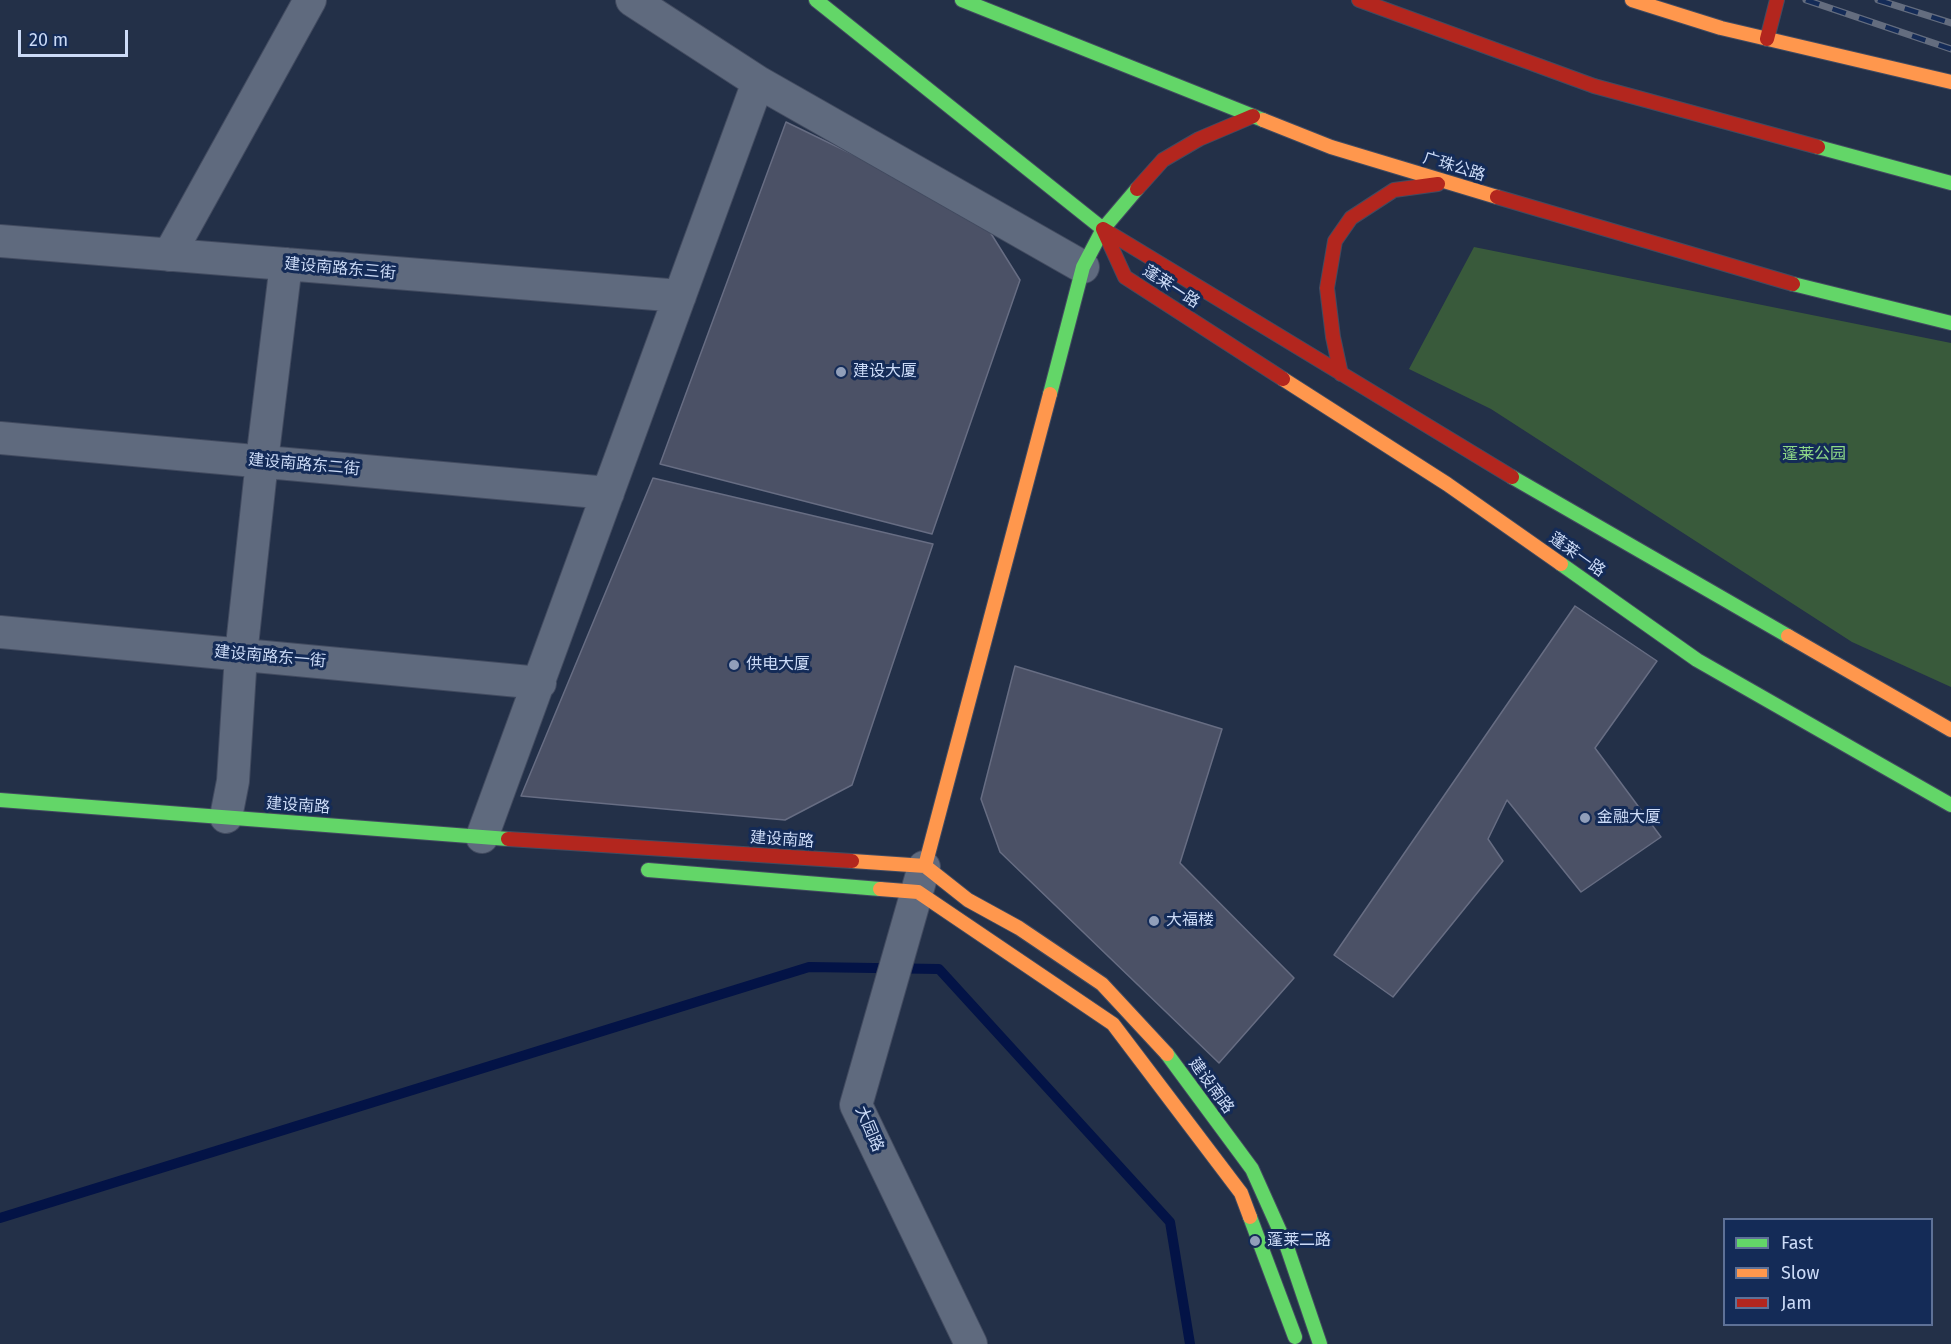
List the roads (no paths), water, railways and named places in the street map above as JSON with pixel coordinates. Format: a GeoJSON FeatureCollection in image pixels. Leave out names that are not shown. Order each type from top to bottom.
{"type":"FeatureCollection","features":[{"type":"Feature","properties":{"kind":"main road"},"geometry":{"type":"LineString","coordinates":[[816,0],[1103,229]]}},
{"type":"Feature","properties":{"kind":"main road","name":"广珠公路"},"geometry":{"type":"LineString","coordinates":[[962,0],[1331,147],[1759,275],[1951,323]]}},
{"type":"Feature","properties":{"kind":"main road"},"geometry":{"type":"LineString","coordinates":[[1359,0],[1594,86],[1951,183]]}},
{"type":"Feature","properties":{"kind":"main road"},"geometry":{"type":"LineString","coordinates":[[1632,0],[1721,28],[1951,82]]}},
{"type":"Feature","properties":{"kind":"main road"},"geometry":{"type":"LineString","coordinates":[[1767,39],[1777,0]]}},
{"type":"Feature","properties":{"kind":"main road"},"geometry":{"type":"LineString","coordinates":[[921,879],[1083,267],[1103,229],[1163,160],[1199,139],[1253,116]]}},
{"type":"Feature","properties":{"kind":"main road"},"geometry":{"type":"LineString","coordinates":[[1341,374],[1333,338],[1328,288],[1335,241],[1351,218],[1394,190],[1448,182]]}},
{"type":"Feature","properties":{"kind":"main road","name":"蓬莱一路"},"geometry":{"type":"LineString","coordinates":[[1103,229],[1477,457],[1951,730]]}},
{"type":"Feature","properties":{"kind":"main road","name":"蓬莱一路"},"geometry":{"type":"LineString","coordinates":[[1103,229],[1125,277],[1446,484],[1697,660],[1951,805]]}},
{"type":"Feature","properties":{"kind":"main road","name":"建设南路"},"geometry":{"type":"LineString","coordinates":[[0,800],[482,837],[921,879],[968,900],[1019,928],[1101,984],[1161,1045],[1252,1169],[1287,1248],[1320,1344]]}},
{"type":"Feature","properties":{"kind":"main road"},"geometry":{"type":"LineString","coordinates":[[632,869],[921,879],[1113,1024],[1241,1193],[1297,1344]]}},
{"type":"Feature","properties":{"kind":"street"},"geometry":{"type":"LineString","coordinates":[[169,255],[310,0]]}},
{"type":"Feature","properties":{"kind":"street"},"geometry":{"type":"LineString","coordinates":[[632,0],[758,82],[1083,267]]}},
{"type":"Feature","properties":{"kind":"street"},"geometry":{"type":"LineString","coordinates":[[482,837],[758,82]]}},
{"type":"Feature","properties":{"kind":"street","name":"建设南路东三街"},"geometry":{"type":"LineString","coordinates":[[0,241],[680,296]]}},
{"type":"Feature","properties":{"kind":"street"},"geometry":{"type":"LineString","coordinates":[[226,817],[233,781],[241,655],[286,264]]}},
{"type":"Feature","properties":{"kind":"street","name":"建设南路东二街"},"geometry":{"type":"LineString","coordinates":[[0,438],[608,493]]}},
{"type":"Feature","properties":{"kind":"street","name":"建设南路东一街"},"geometry":{"type":"LineString","coordinates":[[0,632],[540,683]]}},
{"type":"Feature","properties":{"kind":"street","name":"大园路"},"geometry":{"type":"LineString","coordinates":[[921,879],[856,1105],[971,1344]]}},
{"type":"Feature","properties":{"kind":"waterway"},"geometry":{"type":"LineString","coordinates":[[0,1218],[809,967],[939,969],[1170,1222],[1190,1344]]}},
{"type":"Feature","properties":{"kind":"railway"},"geometry":{"type":"LineString","coordinates":[[1806,0],[1951,49]]}},
{"type":"Feature","properties":{"kind":"railway"},"geometry":{"type":"LineString","coordinates":[[1878,0],[1951,23]]}},
{"type":"Feature","properties":{"kind":"place","name":"建设大厦"},"geometry":{"type":"Point","coordinates":[841,372]}},
{"type":"Feature","properties":{"kind":"place","name":"供电大厦"},"geometry":{"type":"Point","coordinates":[734,665]}},
{"type":"Feature","properties":{"kind":"place","name":"金融大厦"},"geometry":{"type":"Point","coordinates":[1585,818]}},
{"type":"Feature","properties":{"kind":"place","name":"大福楼"},"geometry":{"type":"Point","coordinates":[1154,921]}},
{"type":"Feature","properties":{"kind":"place","name":"蓬莱二路"},"geometry":{"type":"Point","coordinates":[1255,1241]}},
{"type":"Feature","properties":{"kind":"park label","name":"蓬莱公园"},"geometry":{"type":"Point","coordinates":[1814,455]}}]}
